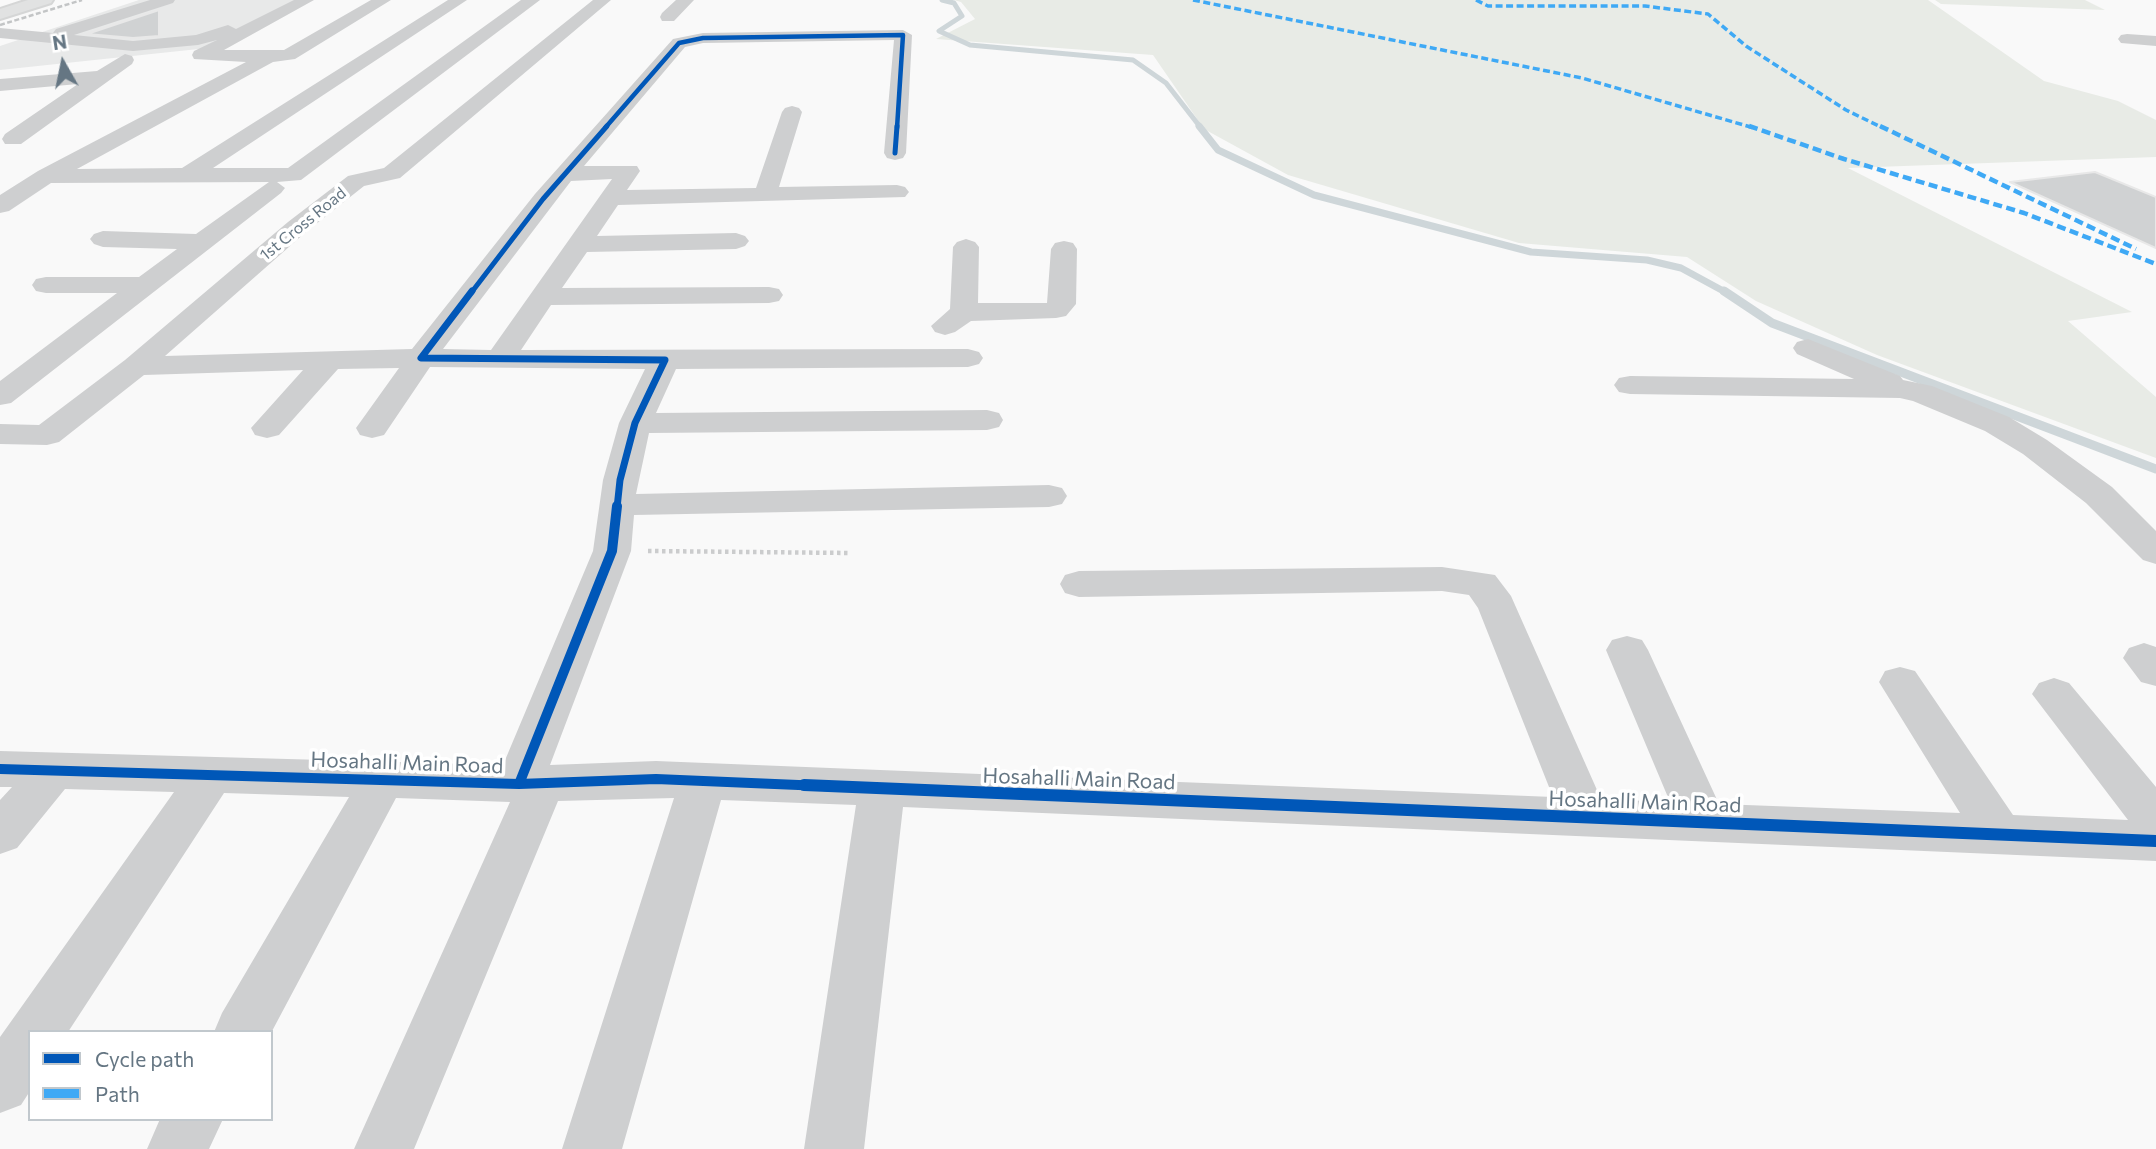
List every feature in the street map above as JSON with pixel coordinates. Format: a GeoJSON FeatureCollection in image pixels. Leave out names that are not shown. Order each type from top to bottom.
{"type":"FeatureCollection","features":[{"type":"Feature","properties":{"kind":"highway"},"geometry":{"type":"LineString","coordinates":[[0,6],[22,0]]}},
{"type":"Feature","properties":{"kind":"highway"},"geometry":{"type":"LineString","coordinates":[[0,14],[45,0]]}},
{"type":"Feature","properties":{"kind":"street"},"geometry":{"type":"LineString","coordinates":[[46,38],[167,0]]}},
{"type":"Feature","properties":{"kind":"street"},"geometry":{"type":"LineString","coordinates":[[0,32],[133,47],[198,40],[223,33],[286,0]]}},
{"type":"Feature","properties":{"kind":"street"},"geometry":{"type":"LineString","coordinates":[[306,0],[201,55],[288,55],[383,0]]}},
{"type":"Feature","properties":{"kind":"street"},"geometry":{"type":"LineString","coordinates":[[187,175],[460,0]]}},
{"type":"Feature","properties":{"kind":"street"},"geometry":{"type":"LineString","coordinates":[[0,396],[283,181],[532,0]]}},
{"type":"Feature","properties":{"kind":"street","name":"1st Cross Road"},"geometry":{"type":"LineString","coordinates":[[0,434],[47,435],[136,366],[297,227],[356,181],[392,173],[603,0]]}},
{"type":"Feature","properties":{"kind":"street"},"geometry":{"type":"LineString","coordinates":[[668,18],[685,0]]}},
{"type":"Feature","properties":{"kind":"street"},"geometry":{"type":"LineString","coordinates":[[0,32],[64,9]]}},
{"type":"Feature","properties":{"kind":"street"},"geometry":{"type":"LineString","coordinates":[[372,428],[421,358],[565,174],[673,48],[686,40],[725,48],[903,35],[895,153]]}},
{"type":"Feature","properties":{"kind":"street"},"geometry":{"type":"LineString","coordinates":[[2127,39],[2156,41]]}},
{"type":"Feature","properties":{"kind":"street"},"geometry":{"type":"LineString","coordinates":[[386,48],[411,48]]}},
{"type":"Feature","properties":{"kind":"street"},"geometry":{"type":"LineString","coordinates":[[436,49],[488,51]]}},
{"type":"Feature","properties":{"kind":"street"},"geometry":{"type":"LineString","coordinates":[[514,51],[541,51]]}},
{"type":"Feature","properties":{"kind":"street"},"geometry":{"type":"LineString","coordinates":[[0,206],[46,176],[183,105],[268,57]]}},
{"type":"Feature","properties":{"kind":"street"},"geometry":{"type":"LineString","coordinates":[[13,139],[125,60]]}},
{"type":"Feature","properties":{"kind":"street"},"geometry":{"type":"LineString","coordinates":[[0,85],[104,76]]}},
{"type":"Feature","properties":{"kind":"street"},"geometry":{"type":"LineString","coordinates":[[765,195],[792,112]]}},
{"type":"Feature","properties":{"kind":"street"},"geometry":{"type":"LineString","coordinates":[[500,359],[629,171],[565,174]]}},
{"type":"Feature","properties":{"kind":"street"},"geometry":{"type":"LineString","coordinates":[[46,176],[187,175],[283,181],[356,181]]}},
{"type":"Feature","properties":{"kind":"street"},"geometry":{"type":"LineString","coordinates":[[610,198],[897,191]]}},
{"type":"Feature","properties":{"kind":"street"},"geometry":{"type":"LineString","coordinates":[[103,239],[202,242]]}},
{"type":"Feature","properties":{"kind":"street"},"geometry":{"type":"LineString","coordinates":[[579,244],[736,240]]}},
{"type":"Feature","properties":{"kind":"street"},"geometry":{"type":"LineString","coordinates":[[964,312],[966,247]]}},
{"type":"Feature","properties":{"kind":"street"},"geometry":{"type":"LineString","coordinates":[[936,358],[945,327],[964,312],[1056,310],[1062,304],[1064,249]]}},
{"type":"Feature","properties":{"kind":"street"},"geometry":{"type":"LineString","coordinates":[[46,285],[146,285]]}},
{"type":"Feature","properties":{"kind":"street"},"geometry":{"type":"LineString","coordinates":[[542,297],[769,295]]}},
{"type":"Feature","properties":{"kind":"street"},"geometry":{"type":"LineString","coordinates":[[1808,348],[1900,389],[1957,406],[1997,424],[2035,447],[2099,495],[2156,552]]}},
{"type":"Feature","properties":{"kind":"street"},"geometry":{"type":"LineString","coordinates":[[136,366],[421,358],[968,358]]}},
{"type":"Feature","properties":{"kind":"street"},"geometry":{"type":"LineString","coordinates":[[384,1149],[530,783],[612,551],[620,480],[635,423],[665,359]]}},
{"type":"Feature","properties":{"kind":"street"},"geometry":{"type":"LineString","coordinates":[[267,428],[330,361]]}},
{"type":"Feature","properties":{"kind":"street"},"geometry":{"type":"LineString","coordinates":[[1630,385],[1900,389]]}},
{"type":"Feature","properties":{"kind":"street"},"geometry":{"type":"LineString","coordinates":[[635,423],[987,419]]}},
{"type":"Feature","properties":{"kind":"street"},"geometry":{"type":"LineString","coordinates":[[617,505],[1049,496]]}},
{"type":"Feature","properties":{"kind":"street"},"geometry":{"type":"LineString","coordinates":[[1079,584],[1442,579],[1481,584],[1497,605],[1585,817]]}},
{"type":"Feature","properties":{"kind":"street"},"geometry":{"type":"LineString","coordinates":[[1627,650],[1703,822]]}},
{"type":"Feature","properties":{"kind":"street"},"geometry":{"type":"LineString","coordinates":[[1900,682],[1999,834]]}},
{"type":"Feature","properties":{"kind":"street"},"geometry":{"type":"LineString","coordinates":[[2054,694],[2156,821]]}},
{"type":"Feature","properties":{"kind":"street","name":"Hosahalli Main Road"},"geometry":{"type":"LineString","coordinates":[[0,769],[530,783],[656,779],[2156,841]]}},
{"type":"Feature","properties":{"kind":"street"},"geometry":{"type":"LineString","coordinates":[[0,834],[53,771]]}},
{"type":"Feature","properties":{"kind":"street"},"geometry":{"type":"LineString","coordinates":[[37,1030],[211,775]]}},
{"type":"Feature","properties":{"kind":"street"},"geometry":{"type":"LineString","coordinates":[[243,1030],[383,780]]}},
{"type":"Feature","properties":{"kind":"street"},"geometry":{"type":"LineString","coordinates":[[592,1149],[703,781]]}},
{"type":"Feature","properties":{"kind":"street"},"geometry":{"type":"LineString","coordinates":[[834,1149],[882,788]]}},
{"type":"Feature","properties":{"kind":"street"},"geometry":{"type":"LineString","coordinates":[[0,1085],[28,1045]]}},
{"type":"Feature","properties":{"kind":"street"},"geometry":{"type":"LineString","coordinates":[[177,1149],[193,1121]]}},
{"type":"Feature","properties":{"kind":"path"},"geometry":{"type":"LineString","coordinates":[[612,551],[850,553]]}},
{"type":"Feature","properties":{"kind":"shaded area"},"geometry":{"type":"Polygon","coordinates":[[[139,0],[301,0],[208,48],[0,70],[0,46],[139,0]]]}},
{"type":"Feature","properties":{"kind":"shaded area"},"geometry":{"type":"Polygon","coordinates":[[[954,0],[1928,0],[2044,81],[2118,101],[2156,120],[2156,157],[1848,168],[2132,312],[2068,321],[2156,397],[2156,458],[1877,355],[1756,301],[1687,257],[1519,243],[1288,175],[1204,129],[1153,55],[936,39],[975,19],[961,2],[954,0]]]}},
{"type":"Feature","properties":{"kind":"shaded area"},"geometry":{"type":"Polygon","coordinates":[[[1935,0],[2085,0],[2105,10],[1941,4],[1935,0]]]}},
{"type":"Feature","properties":{"kind":"building"},"geometry":{"type":"Polygon","coordinates":[[[159,10],[159,36],[133,38],[87,34],[159,10]]]}},
{"type":"Feature","properties":{"kind":"building"},"geometry":{"type":"Polygon","coordinates":[[[2095,172],[2156,197],[2156,248],[2010,182],[2095,172]]]}},
{"type":"Feature","properties":{"kind":"waterway"},"geometry":{"type":"LineString","coordinates":[[942,0],[954,3],[962,16],[939,31],[970,45],[1133,60],[1166,83],[1201,128]]}},
{"type":"Feature","properties":{"kind":"waterway"},"geometry":{"type":"LineString","coordinates":[[1199,126],[1218,150],[1314,195],[1531,252],[1647,260],[1681,268],[1727,293]]}},
{"type":"Feature","properties":{"kind":"waterway"},"geometry":{"type":"LineString","coordinates":[[1727,293],[1772,323],[2156,469]]}},
{"type":"Feature","properties":{"kind":"railway"},"geometry":{"type":"LineString","coordinates":[[0,25],[82,0]]}},
{"type":"Feature","properties":{"kind":"marked path"},"geometry":{"type":"LineString","coordinates":[[1193,0],[1582,78],[1731,120],[1844,159],[2024,213],[2156,264]]}},
{"type":"Feature","properties":{"kind":"marked path"},"geometry":{"type":"LineString","coordinates":[[1476,0],[1488,6],[1645,6],[1708,14],[1746,46],[1846,110],[2136,249]]}},
{"type":"Feature","properties":{"kind":"cycle path"},"geometry":{"type":"LineString","coordinates":[[519,784],[612,551],[620,480],[635,423],[665,360],[421,358],[543,199],[679,43],[703,38],[903,35],[895,153]]}},
{"type":"Feature","properties":{"kind":"cycle path"},"geometry":{"type":"LineString","coordinates":[[0,769],[519,784],[656,779],[2156,841]]}}]}
